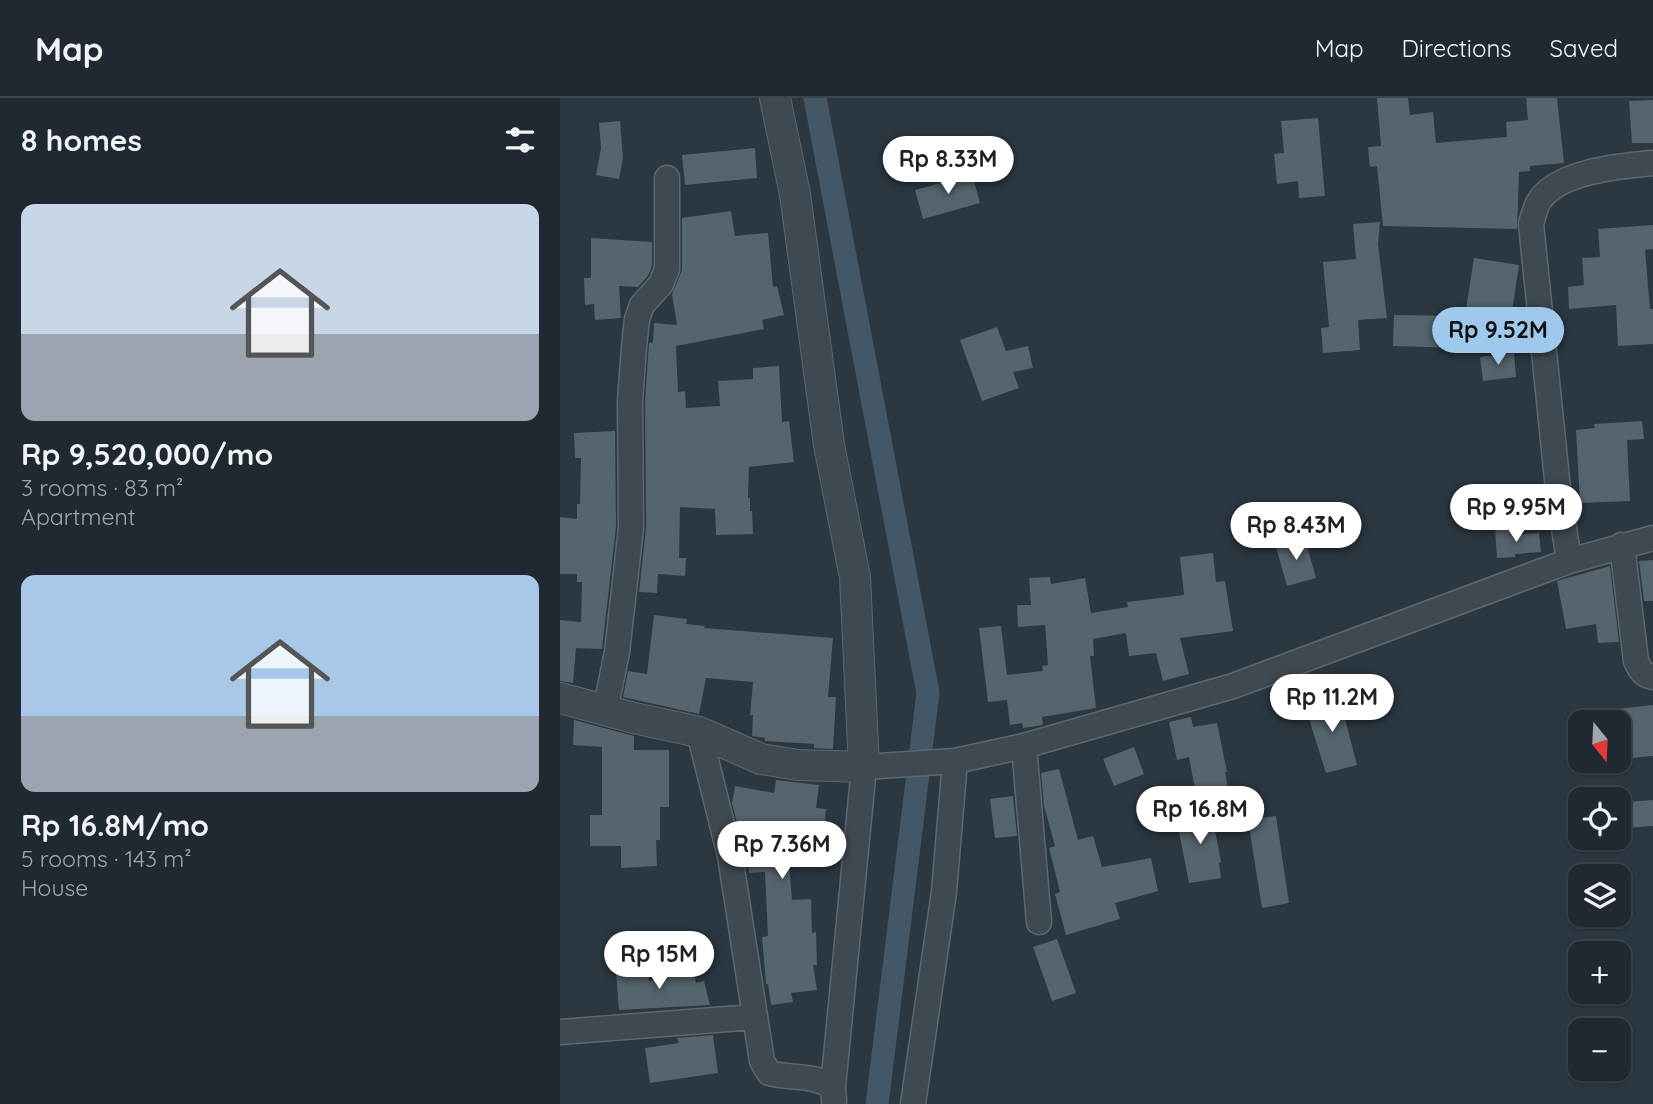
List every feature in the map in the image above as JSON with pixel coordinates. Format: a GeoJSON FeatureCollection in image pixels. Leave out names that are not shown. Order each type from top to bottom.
{"type":"FeatureCollection","features":[{"type":"Feature","properties":{"kind":"street"},"geometry":{"type":"LineString","coordinates":[[775,98],[795,194],[829,446],[855,577],[875,767],[833,1096]]}},
{"type":"Feature","properties":{"kind":"street"},"geometry":{"type":"LineString","coordinates":[[1569,561],[1558,489],[1531,224],[1538,202],[1551,189],[1572,178],[1609,167],[1653,163]]}},
{"type":"Feature","properties":{"kind":"street"},"geometry":{"type":"LineString","coordinates":[[605,710],[617,652],[631,528],[631,401],[637,319],[642,305],[661,284],[667,269],[667,177]]}},
{"type":"Feature","properties":{"kind":"street"},"geometry":{"type":"LineString","coordinates":[[560,698],[699,732],[761,759],[798,765],[875,767],[946,762],[1024,746],[1233,686],[1569,561],[1653,538]]}},
{"type":"Feature","properties":{"kind":"street"},"geometry":{"type":"LineString","coordinates":[[1622,545],[1636,661],[1639,670],[1653,677]]}},
{"type":"Feature","properties":{"kind":"street"},"geometry":{"type":"LineString","coordinates":[[699,732],[730,856],[762,1061],[769,1073],[782,1077],[821,1079],[833,1096]]}},
{"type":"Feature","properties":{"kind":"street"},"geometry":{"type":"LineString","coordinates":[[1024,746],[1039,922]]}},
{"type":"Feature","properties":{"kind":"street"},"geometry":{"type":"LineString","coordinates":[[913,1104],[944,892],[946,762]]}},
{"type":"Feature","properties":{"kind":"street"},"geometry":{"type":"LineString","coordinates":[[560,1032],[754,1017]]}},
{"type":"Feature","properties":{"kind":"building"},"geometry":{"type":"Polygon","coordinates":[[[1377,98],[1408,98],[1410,115],[1433,112],[1436,143],[1507,137],[1506,122],[1528,120],[1526,98],[1557,98],[1564,163],[1530,166],[1530,171],[1519,172],[1517,229],[1383,226],[1377,166],[1370,167],[1368,147],[1381,146],[1377,98]]]}},
{"type":"Feature","properties":{"kind":"building"},"geometry":{"type":"Polygon","coordinates":[[[1653,100],[1653,143],[1632,143],[1629,101],[1653,100]]]}},
{"type":"Feature","properties":{"kind":"building"},"geometry":{"type":"Polygon","coordinates":[[[1318,118],[1325,196],[1299,198],[1298,181],[1277,184],[1274,154],[1284,153],[1281,121],[1318,118]]]}},
{"type":"Feature","properties":{"kind":"building"},"geometry":{"type":"Polygon","coordinates":[[[620,121],[623,158],[619,179],[596,175],[601,148],[599,123],[620,121]]]}},
{"type":"Feature","properties":{"kind":"building"},"geometry":{"type":"Polygon","coordinates":[[[755,148],[757,178],[685,185],[682,155],[755,148]]]}},
{"type":"Feature","properties":{"kind":"building"},"geometry":{"type":"Polygon","coordinates":[[[972,174],[980,203],[923,219],[915,190],[972,174]]]}},
{"type":"Feature","properties":{"kind":"building"},"geometry":{"type":"Polygon","coordinates":[[[731,211],[735,236],[768,233],[773,287],[777,286],[784,315],[762,320],[764,329],[676,346],[678,392],[685,391],[686,408],[720,406],[718,381],[753,379],[753,368],[779,366],[782,422],[789,421],[794,462],[749,467],[748,498],[752,511],[753,534],[716,535],[715,509],[680,507],[679,558],[686,558],[685,576],[658,574],[657,593],[639,592],[646,528],[645,401],[649,343],[653,342],[654,323],[677,325],[672,294],[682,270],[682,218],[731,211]]]}},
{"type":"Feature","properties":{"kind":"building"},"geometry":{"type":"Polygon","coordinates":[[[1380,222],[1378,244],[1387,318],[1358,320],[1360,350],[1323,353],[1321,328],[1329,327],[1323,262],[1356,259],[1353,224],[1380,222]]]}},
{"type":"Feature","properties":{"kind":"building"},"geometry":{"type":"Polygon","coordinates":[[[1653,225],[1653,249],[1645,250],[1650,309],[1653,309],[1653,344],[1618,346],[1616,305],[1569,309],[1568,287],[1584,285],[1582,258],[1600,257],[1598,229],[1653,225]]]}},
{"type":"Feature","properties":{"kind":"building"},"geometry":{"type":"Polygon","coordinates":[[[591,238],[652,242],[652,266],[648,276],[638,287],[619,286],[621,318],[595,320],[594,304],[585,305],[584,278],[591,278],[591,238]]]}},
{"type":"Feature","properties":{"kind":"building"},"geometry":{"type":"Polygon","coordinates":[[[1474,258],[1519,265],[1511,318],[1493,315],[1490,352],[1393,346],[1394,315],[1465,316],[1474,258]]]}},
{"type":"Feature","properties":{"kind":"building"},"geometry":{"type":"Polygon","coordinates":[[[997,327],[1006,351],[1028,346],[1033,368],[1013,372],[1019,388],[982,401],[960,340],[997,327]]]}},
{"type":"Feature","properties":{"kind":"building"},"geometry":{"type":"Polygon","coordinates":[[[1514,353],[1516,377],[1483,381],[1480,357],[1514,353]]]}},
{"type":"Feature","properties":{"kind":"building"},"geometry":{"type":"Polygon","coordinates":[[[1642,421],[1644,439],[1627,440],[1630,501],[1580,503],[1576,430],[1595,428],[1594,424],[1642,421]]]}},
{"type":"Feature","properties":{"kind":"building"},"geometry":{"type":"Polygon","coordinates":[[[615,431],[616,527],[602,649],[576,648],[573,683],[560,681],[560,620],[581,622],[582,582],[577,582],[577,574],[560,574],[560,517],[577,519],[577,504],[580,504],[581,458],[575,458],[574,433],[615,431]]]}},
{"type":"Feature","properties":{"kind":"building"},"geometry":{"type":"Polygon","coordinates":[[[1513,529],[1514,535],[1539,533],[1541,552],[1497,558],[1495,530],[1513,529]]]}},
{"type":"Feature","properties":{"kind":"building"},"geometry":{"type":"Polygon","coordinates":[[[1305,539],[1316,578],[1287,586],[1276,547],[1305,539]]]}},
{"type":"Feature","properties":{"kind":"building"},"geometry":{"type":"Polygon","coordinates":[[[1213,553],[1216,582],[1225,581],[1233,631],[1180,638],[1189,674],[1163,681],[1156,653],[1129,656],[1126,633],[1093,639],[1094,656],[1090,656],[1096,708],[1042,717],[1043,725],[1023,728],[1022,723],[1010,725],[1007,700],[988,702],[979,628],[1001,626],[1007,675],[1043,671],[1042,666],[1048,665],[1045,625],[1018,627],[1017,605],[1031,605],[1029,578],[1050,577],[1051,584],[1085,578],[1091,613],[1128,607],[1127,602],[1184,595],[1180,557],[1213,553]]]}},
{"type":"Feature","properties":{"kind":"building"},"geometry":{"type":"Polygon","coordinates":[[[1653,560],[1653,601],[1644,601],[1639,561],[1653,560]]]}},
{"type":"Feature","properties":{"kind":"building"},"geometry":{"type":"Polygon","coordinates":[[[1610,566],[1619,642],[1598,643],[1596,624],[1566,629],[1557,581],[1610,566]]]}},
{"type":"Feature","properties":{"kind":"building"},"geometry":{"type":"Polygon","coordinates":[[[654,615],[687,619],[686,624],[705,626],[704,628],[833,638],[828,697],[836,697],[833,749],[814,748],[814,744],[765,741],[765,738],[752,736],[753,715],[750,715],[753,682],[706,678],[699,714],[623,697],[628,671],[647,674],[654,615]]]}},
{"type":"Feature","properties":{"kind":"building"},"geometry":{"type":"Polygon","coordinates":[[[1339,696],[1357,765],[1326,773],[1305,706],[1339,696]]]}},
{"type":"Feature","properties":{"kind":"building"},"geometry":{"type":"Polygon","coordinates":[[[1653,705],[1653,756],[1631,758],[1631,710],[1617,709],[1653,705]]]}},
{"type":"Feature","properties":{"kind":"building"},"geometry":{"type":"Polygon","coordinates":[[[1191,717],[1193,727],[1217,723],[1230,800],[1198,805],[1189,757],[1177,760],[1169,722],[1191,717]]]}},
{"type":"Feature","properties":{"kind":"building"},"geometry":{"type":"Polygon","coordinates":[[[574,720],[634,736],[634,750],[669,750],[669,807],[660,807],[660,840],[656,840],[657,866],[621,868],[621,846],[590,846],[590,815],[602,815],[602,747],[573,745],[574,720]]]}},
{"type":"Feature","properties":{"kind":"building"},"geometry":{"type":"Polygon","coordinates":[[[1134,747],[1144,774],[1114,786],[1103,759],[1134,747]]]}},
{"type":"Feature","properties":{"kind":"building"},"geometry":{"type":"Polygon","coordinates":[[[1059,769],[1078,840],[1093,836],[1102,867],[1151,858],[1158,891],[1115,903],[1120,919],[1066,935],[1055,894],[1060,892],[1049,848],[1055,846],[1044,806],[1041,773],[1059,769]]]}},
{"type":"Feature","properties":{"kind":"building"},"geometry":{"type":"Polygon","coordinates":[[[776,780],[819,785],[816,808],[826,809],[824,831],[786,829],[792,900],[811,899],[812,933],[816,932],[817,965],[813,965],[817,990],[791,993],[793,1002],[771,1005],[766,984],[762,937],[768,936],[765,872],[749,873],[745,825],[737,823],[732,803],[735,786],[774,793],[776,780]]]}},
{"type":"Feature","properties":{"kind":"building"},"geometry":{"type":"Polygon","coordinates":[[[1013,796],[1017,836],[995,838],[990,799],[1013,796]]]}},
{"type":"Feature","properties":{"kind":"building"},"geometry":{"type":"Polygon","coordinates":[[[1653,800],[1653,826],[1631,828],[1631,802],[1653,800]]]}},
{"type":"Feature","properties":{"kind":"building"},"geometry":{"type":"Polygon","coordinates":[[[1211,809],[1221,862],[1221,878],[1189,883],[1176,817],[1211,809]]]}},
{"type":"Feature","properties":{"kind":"building"},"geometry":{"type":"Polygon","coordinates":[[[1276,816],[1289,903],[1262,908],[1248,820],[1276,816]]]}},
{"type":"Feature","properties":{"kind":"building"},"geometry":{"type":"Polygon","coordinates":[[[1057,939],[1076,993],[1052,1001],[1033,947],[1057,939]]]}},
{"type":"Feature","properties":{"kind":"building"},"geometry":{"type":"Polygon","coordinates":[[[648,969],[649,981],[693,970],[696,983],[704,981],[710,1005],[619,1010],[616,972],[648,969]]]}},
{"type":"Feature","properties":{"kind":"building"},"geometry":{"type":"Polygon","coordinates":[[[713,1035],[718,1073],[650,1083],[645,1048],[679,1043],[677,1038],[713,1035]]]}},
{"type":"Feature","properties":{"kind":"waterway"},"geometry":{"type":"LineString","coordinates":[[815,98],[928,693],[877,1104]]}}]}
